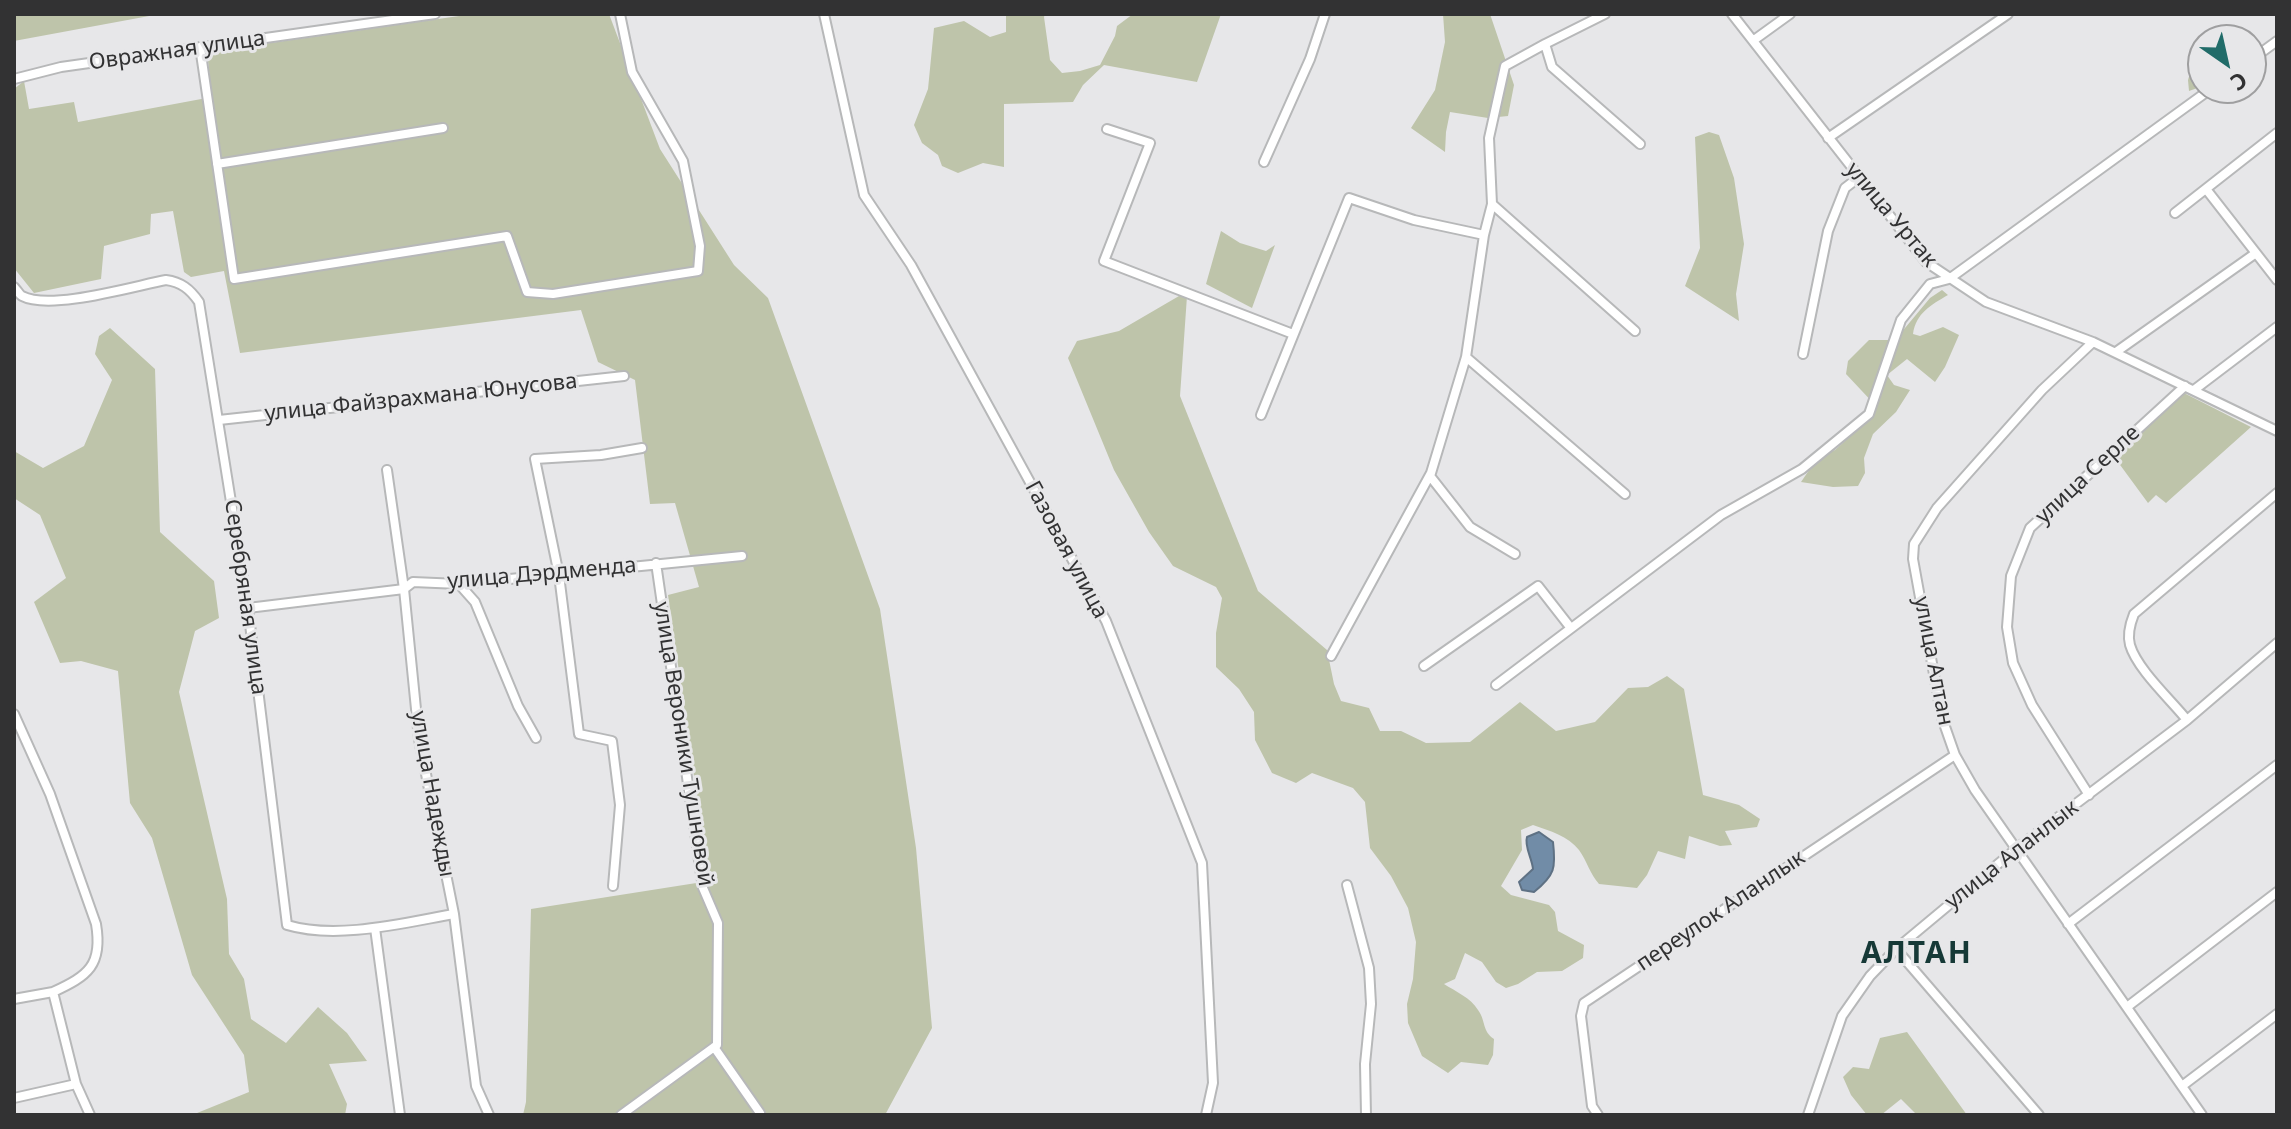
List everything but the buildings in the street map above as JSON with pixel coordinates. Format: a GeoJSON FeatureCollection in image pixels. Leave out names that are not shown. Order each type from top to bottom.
{"type":"FeatureCollection","features":[{"type":"Feature","properties":{"kind":"street","name":"Овражная улица"},"geometry":{"type":"LineString","coordinates":[[14,79],[61,67],[435,14]]}},
{"type":"Feature","properties":{"kind":"street"},"geometry":{"type":"LineString","coordinates":[[200,47],[234,279],[507,236],[527,292],[553,294],[698,271],[700,246],[683,161],[632,72],[620,14]]}},
{"type":"Feature","properties":{"kind":"street","name":"Газовая улица"},"geometry":{"type":"LineString","coordinates":[[824,14],[864,195],[911,265],[1106,621],[1202,863],[1213,1083],[1206,1115]]}},
{"type":"Feature","properties":{"kind":"street"},"geometry":{"type":"LineString","coordinates":[[1264,162],[1310,59],[1325,14]]}},
{"type":"Feature","properties":{"kind":"street"},"geometry":{"type":"LineString","coordinates":[[1331,656],[1430,476],[1466,357],[1484,235],[1492,204],[1489,138],[1505,66],[1605,14]]}},
{"type":"Feature","properties":{"kind":"street","name":"улица Уртак"},"geometry":{"type":"LineString","coordinates":[[1732,14],[1926,262],[1986,302],[2116,352],[2277,431]]}},
{"type":"Feature","properties":{"kind":"street"},"geometry":{"type":"LineString","coordinates":[[1754,40],[1790,14]]}},
{"type":"Feature","properties":{"kind":"street"},"geometry":{"type":"LineString","coordinates":[[1828,138],[2008,14]]}},
{"type":"Feature","properties":{"kind":"street"},"geometry":{"type":"LineString","coordinates":[[1545,44],[1552,67],[1640,144]]}},
{"type":"Feature","properties":{"kind":"street"},"geometry":{"type":"LineString","coordinates":[[1496,685],[1721,515],[1802,469],[1869,414],[1901,320],[1930,284],[1949,279],[2190,104]]}},
{"type":"Feature","properties":{"kind":"street"},"geometry":{"type":"LineString","coordinates":[[217,164],[443,128]]}},
{"type":"Feature","properties":{"kind":"street"},"geometry":{"type":"LineString","coordinates":[[1107,129],[1150,143],[1104,261],[1293,334]]}},
{"type":"Feature","properties":{"kind":"street"},"geometry":{"type":"LineString","coordinates":[[2175,213],[2276,135]]}},
{"type":"Feature","properties":{"kind":"street"},"geometry":{"type":"LineString","coordinates":[[1803,354],[1828,231],[1845,188],[1858,178]]}},
{"type":"Feature","properties":{"kind":"street"},"geometry":{"type":"LineString","coordinates":[[2206,189],[2277,280]]}},
{"type":"Feature","properties":{"kind":"street"},"geometry":{"type":"LineString","coordinates":[[1261,415],[1349,198],[1414,220],[1484,235]]}},
{"type":"Feature","properties":{"kind":"street"},"geometry":{"type":"LineString","coordinates":[[1492,204],[1635,331]]}},
{"type":"Feature","properties":{"kind":"street"},"geometry":{"type":"LineString","coordinates":[[2116,352],[2256,253]]}},
{"type":"Feature","properties":{"kind":"street","name":"Серебряная улица"},"geometry":{"type":"LineString","coordinates":[[14,287],[21,296],[63,301],[166,280],[185,287],[199,302],[248,608],[287,925],[306,931],[375,928],[454,914]]}},
{"type":"Feature","properties":{"kind":"street","name":"улица Серле"},"geometry":{"type":"LineString","coordinates":[[2089,795],[2032,705],[2013,663],[2007,627],[2011,576],[2030,528],[2189,388],[2277,327]]}},
{"type":"Feature","properties":{"kind":"street","name":"улица Алтан"},"geometry":{"type":"LineString","coordinates":[[2093,342],[2042,390],[1937,508],[1914,544],[1913,559],[1942,718],[1955,755],[1975,790],[2202,1115]]}},
{"type":"Feature","properties":{"kind":"street"},"geometry":{"type":"LineString","coordinates":[[1466,357],[1625,494]]}},
{"type":"Feature","properties":{"kind":"street","name":"улица Файзрахмана Юнусова"},"geometry":{"type":"LineString","coordinates":[[219,420],[624,376]]}},
{"type":"Feature","properties":{"kind":"street"},"geometry":{"type":"LineString","coordinates":[[613,886],[620,805],[612,741],[579,734],[559,575],[535,459],[601,455],[642,448]]}},
{"type":"Feature","properties":{"kind":"street","name":"улица Надежды"},"geometry":{"type":"LineString","coordinates":[[387,470],[404,589],[419,739],[454,914],[476,1086],[489,1115]]}},
{"type":"Feature","properties":{"kind":"street"},"geometry":{"type":"LineString","coordinates":[[1430,476],[1470,527],[1515,554]]}},
{"type":"Feature","properties":{"kind":"street"},"geometry":{"type":"LineString","coordinates":[[2187,720],[2131,648],[2128,636],[2134,614],[2277,493]]}},
{"type":"Feature","properties":{"kind":"street","name":"улица Дэрдменда"},"geometry":{"type":"LineString","coordinates":[[248,608],[404,589],[413,582],[459,584],[742,556]]}},
{"type":"Feature","properties":{"kind":"street","name":"улица Вероники Тушновой"},"geometry":{"type":"LineString","coordinates":[[656,563],[703,888],[718,923],[717,1045],[714,1047]]}},
{"type":"Feature","properties":{"kind":"street"},"geometry":{"type":"LineString","coordinates":[[459,584],[475,602],[518,706],[536,738]]}},
{"type":"Feature","properties":{"kind":"street"},"geometry":{"type":"LineString","coordinates":[[1424,666],[1538,586],[1570,627]]}},
{"type":"Feature","properties":{"kind":"street","name":"улица Аланлык"},"geometry":{"type":"LineString","coordinates":[[1808,1115],[1842,1016],[1870,976],[1896,949],[2016,849],[2187,720],[2277,643]]}},
{"type":"Feature","properties":{"kind":"street"},"geometry":{"type":"LineString","coordinates":[[14,714],[50,794],[96,924],[99,943],[96,962],[80,979],[53,992],[14,999]]}},
{"type":"Feature","properties":{"kind":"street","name":"переулок Аланлык"},"geometry":{"type":"LineString","coordinates":[[1598,1115],[1592,1106],[1581,1016],[1584,1003],[1955,755]]}},
{"type":"Feature","properties":{"kind":"street"},"geometry":{"type":"LineString","coordinates":[[2068,924],[2277,765]]}},
{"type":"Feature","properties":{"kind":"street"},"geometry":{"type":"LineString","coordinates":[[1347,885],[1369,968],[1371,1004],[1365,1064],[1366,1115]]}},
{"type":"Feature","properties":{"kind":"street"},"geometry":{"type":"LineString","coordinates":[[2127,1007],[2277,892]]}},
{"type":"Feature","properties":{"kind":"street"},"geometry":{"type":"LineString","coordinates":[[375,928],[400,1115]]}},
{"type":"Feature","properties":{"kind":"street"},"geometry":{"type":"LineString","coordinates":[[1896,949],[2039,1115]]}},
{"type":"Feature","properties":{"kind":"street"},"geometry":{"type":"LineString","coordinates":[[53,992],[76,1084],[90,1115]]}},
{"type":"Feature","properties":{"kind":"street"},"geometry":{"type":"LineString","coordinates":[[2182,1086],[2277,1014]]}},
{"type":"Feature","properties":{"kind":"street"},"geometry":{"type":"LineString","coordinates":[[621,1115],[714,1047],[760,1113]]}},
{"type":"Feature","properties":{"kind":"street"},"geometry":{"type":"LineString","coordinates":[[14,1098],[76,1084]]}},
{"type":"Feature","properties":{"kind":"green space"},"geometry":{"type":"Polygon","coordinates":[[[14,14],[160,14],[14,41],[14,14]]]}},
{"type":"Feature","properties":{"kind":"green space"},"geometry":{"type":"Polygon","coordinates":[[[473,14],[609,14],[660,149],[734,265],[768,298],[880,609],[916,848],[932,1028],[885,1115],[523,1115],[526,1102],[531,909],[709,881],[668,595],[699,587],[675,503],[650,504],[635,380],[598,362],[581,310],[240,353],[224,271],[191,277],[184,272],[173,211],[151,214],[150,234],[104,246],[101,279],[34,293],[14,268],[14,89],[24,81],[29,109],[74,102],[78,122],[212,97],[207,52],[473,14]]]}},
{"type":"Feature","properties":{"kind":"green space"},"geometry":{"type":"Polygon","coordinates":[[[1006,14],[1045,14],[1050,60],[1062,73],[1100,65],[1117,26],[1133,14],[1221,14],[1197,82],[1104,65],[1083,85],[1073,102],[1004,104],[1004,167],[983,163],[958,173],[942,166],[938,155],[922,143],[914,125],[928,89],[934,28],[964,21],[990,37],[1006,32],[1006,14]]]}},
{"type":"Feature","properties":{"kind":"green space"},"geometry":{"type":"Polygon","coordinates":[[[1443,14],[1490,14],[1514,85],[1508,116],[1488,118],[1450,112],[1445,152],[1411,128],[1435,90],[1445,42],[1443,14]]]}},
{"type":"Feature","properties":{"kind":"green space"},"geometry":{"type":"Polygon","coordinates":[[[1709,132],[1719,135],[1734,178],[1744,244],[1736,294],[1739,321],[1685,286],[1700,248],[1695,137],[1709,132]]]}},
{"type":"Feature","properties":{"kind":"green space"},"geometry":{"type":"Polygon","coordinates":[[[1221,231],[1240,243],[1266,251],[1275,245],[1252,308],[1206,284],[1221,231]]]}},
{"type":"Feature","properties":{"kind":"green space"},"geometry":{"type":"Polygon","coordinates":[[[1942,290],[1948,295],[1921,315],[1913,334],[1920,336],[1943,327],[1959,335],[1935,382],[1907,359],[1887,375],[1894,385],[1910,390],[1896,412],[1873,434],[1864,458],[1865,473],[1858,486],[1833,487],[1801,482],[1818,457],[1835,450],[1870,418],[1876,406],[1846,374],[1848,361],[1869,340],[1895,340],[1930,298],[1942,290]]]}},
{"type":"Feature","properties":{"kind":"green space"},"geometry":{"type":"Polygon","coordinates":[[[1179,296],[1187,296],[1180,396],[1258,591],[1327,650],[1341,701],[1369,708],[1380,731],[1401,731],[1426,743],[1470,742],[1520,702],[1556,731],[1595,722],[1628,688],[1648,687],[1667,676],[1684,689],[1703,795],[1739,805],[1760,819],[1757,827],[1725,831],[1732,845],[1720,846],[1689,836],[1685,859],[1658,851],[1637,888],[1599,884],[1579,850],[1570,841],[1533,825],[1521,830],[1522,850],[1501,886],[1511,895],[1549,905],[1555,912],[1558,931],[1584,945],[1583,958],[1562,971],[1537,972],[1506,988],[1496,982],[1482,962],[1465,953],[1455,979],[1444,984],[1475,1006],[1494,1039],[1493,1055],[1488,1065],[1461,1062],[1448,1073],[1422,1056],[1408,1023],[1407,1004],[1416,942],[1408,908],[1391,876],[1370,848],[1365,802],[1353,788],[1312,773],[1296,783],[1272,773],[1255,740],[1254,712],[1239,689],[1216,667],[1216,633],[1222,598],[1216,587],[1173,566],[1149,532],[1114,470],[1068,358],[1077,341],[1119,331],[1179,296]]]}},
{"type":"Feature","properties":{"kind":"green space"},"geometry":{"type":"Polygon","coordinates":[[[110,328],[155,369],[160,532],[214,581],[219,618],[195,631],[179,692],[227,899],[229,954],[244,979],[251,1019],[286,1043],[318,1007],[347,1033],[367,1061],[329,1064],[347,1104],[345,1115],[197,1113],[249,1092],[244,1055],[192,975],[152,838],[130,803],[118,671],[81,661],[60,663],[34,602],[66,578],[40,515],[14,498],[14,451],[43,468],[84,446],[112,380],[95,354],[99,336],[110,328]]]}},
{"type":"Feature","properties":{"kind":"green space"},"geometry":{"type":"Polygon","coordinates":[[[2184,393],[2251,427],[2166,503],[2156,495],[2148,503],[2115,458],[2184,393]]]}},
{"type":"Feature","properties":{"kind":"green space"},"geometry":{"type":"Polygon","coordinates":[[[1907,1032],[1967,1115],[1917,1115],[1901,1099],[1881,1115],[1867,1115],[1851,1095],[1843,1077],[1853,1067],[1869,1069],[1880,1038],[1907,1032]]]}},
{"type":"Feature","properties":{"kind":"water"},"geometry":{"type":"Polygon","coordinates":[[[1539,832],[1553,842],[1552,870],[1534,892],[1522,890],[1519,882],[1533,869],[1527,837],[1539,832]]]}},
{"type":"Feature","properties":{"kind":"district","name":"АЛТАН"},"geometry":{"type":"Point","coordinates":[1917,954]}}]}
